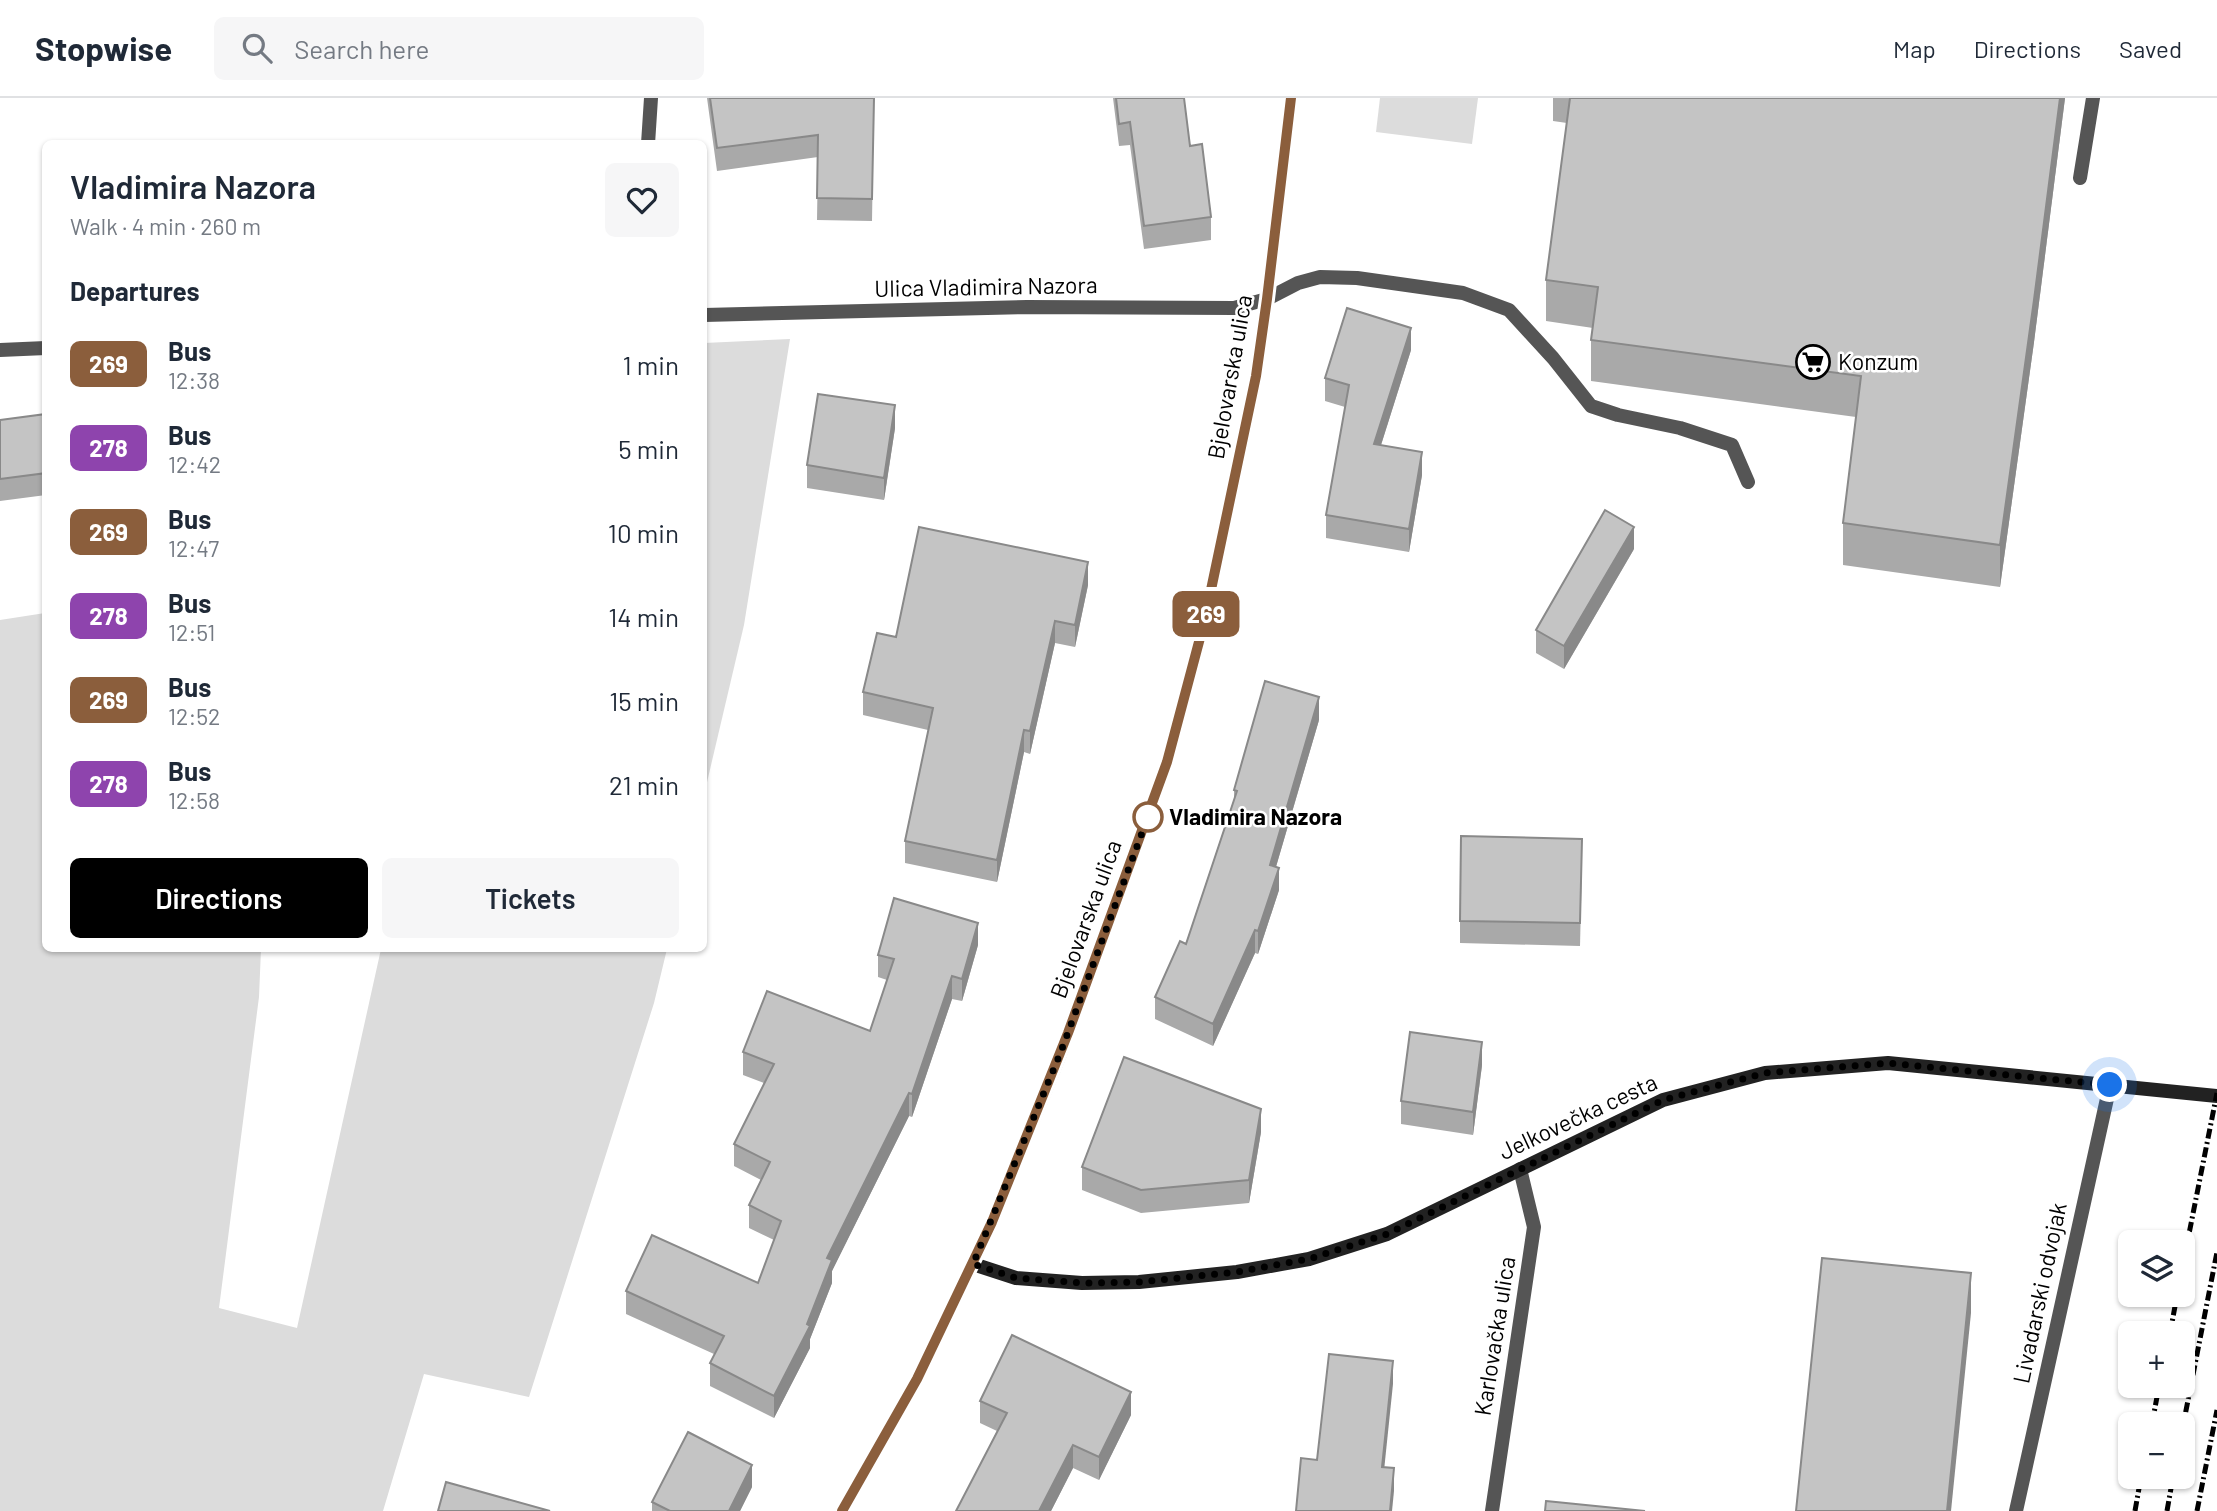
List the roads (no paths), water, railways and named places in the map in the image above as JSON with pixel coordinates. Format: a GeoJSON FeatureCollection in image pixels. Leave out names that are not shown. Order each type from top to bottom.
{"type":"FeatureCollection","features":[{"type":"Feature","properties":{"kind":"main road","name":"Bjelovarska ulica"},"geometry":{"type":"LineString","coordinates":[[842,1511],[917,1379],[973,1264],[1065,1042],[1167,762],[1204,623],[1256,376],[1291,98]]}},
{"type":"Feature","properties":{"kind":"main road","name":"Jelkovečka cesta"},"geometry":{"type":"LineString","coordinates":[[973,1264],[1016,1278],[1083,1283],[1139,1282],[1237,1272],[1309,1259],[1387,1234],[1663,1100],[1765,1073],[1888,1063],[2217,1096]]}},
{"type":"Feature","properties":{"kind":"street"},"geometry":{"type":"LineString","coordinates":[[648,140],[651,98]]}},
{"type":"Feature","properties":{"kind":"street"},"geometry":{"type":"LineString","coordinates":[[2080,178],[2093,98]]}},
{"type":"Feature","properties":{"kind":"street","name":"Ulica Vladimira Nazora"},"geometry":{"type":"LineString","coordinates":[[707,315],[1027,307],[1234,308],[1267,299],[1298,283],[1320,277],[1357,278],[1463,293],[1509,310],[1553,358],[1591,406],[1618,415],[1680,428],[1732,445],[1748,482]]}},
{"type":"Feature","properties":{"kind":"street"},"geometry":{"type":"LineString","coordinates":[[0,350],[42,348]]}},
{"type":"Feature","properties":{"kind":"street","name":"Livadarski odvojak"},"geometry":{"type":"LineString","coordinates":[[2016,1511],[2110,1085]]}},
{"type":"Feature","properties":{"kind":"street","name":"Karlovačka ulica"},"geometry":{"type":"LineString","coordinates":[[1492,1511],[1534,1227],[1520,1169]]}},
{"type":"Feature","properties":{"kind":"railway"},"geometry":{"type":"LineString","coordinates":[[2190,1230],[2217,1093]]}},
{"type":"Feature","properties":{"kind":"railway"},"geometry":{"type":"LineString","coordinates":[[2186,1412],[2217,1252]]}},
{"type":"Feature","properties":{"kind":"railway"},"geometry":{"type":"LineString","coordinates":[[2172,1321],[2175,1307]]}},
{"type":"Feature","properties":{"kind":"railway"},"geometry":{"type":"LineString","coordinates":[[2154,1412],[2157,1398]]}},
{"type":"Feature","properties":{"kind":"railway"},"geometry":{"type":"LineString","coordinates":[[2197,1511],[2217,1410]]}},
{"type":"Feature","properties":{"kind":"railway"},"geometry":{"type":"LineString","coordinates":[[2135,1511],[2139,1489]]}},
{"type":"Feature","properties":{"kind":"railway"},"geometry":{"type":"LineString","coordinates":[[2167,1511],[2171,1489]]}},
{"type":"Feature","properties":{"kind":"place","name":"Konzum"},"geometry":{"type":"Point","coordinates":[1813,362]}},
{"type":"Feature","properties":{"kind":"place","name":"Vladimira Nazora"},"geometry":{"type":"Point","coordinates":[1148,817]}}]}
